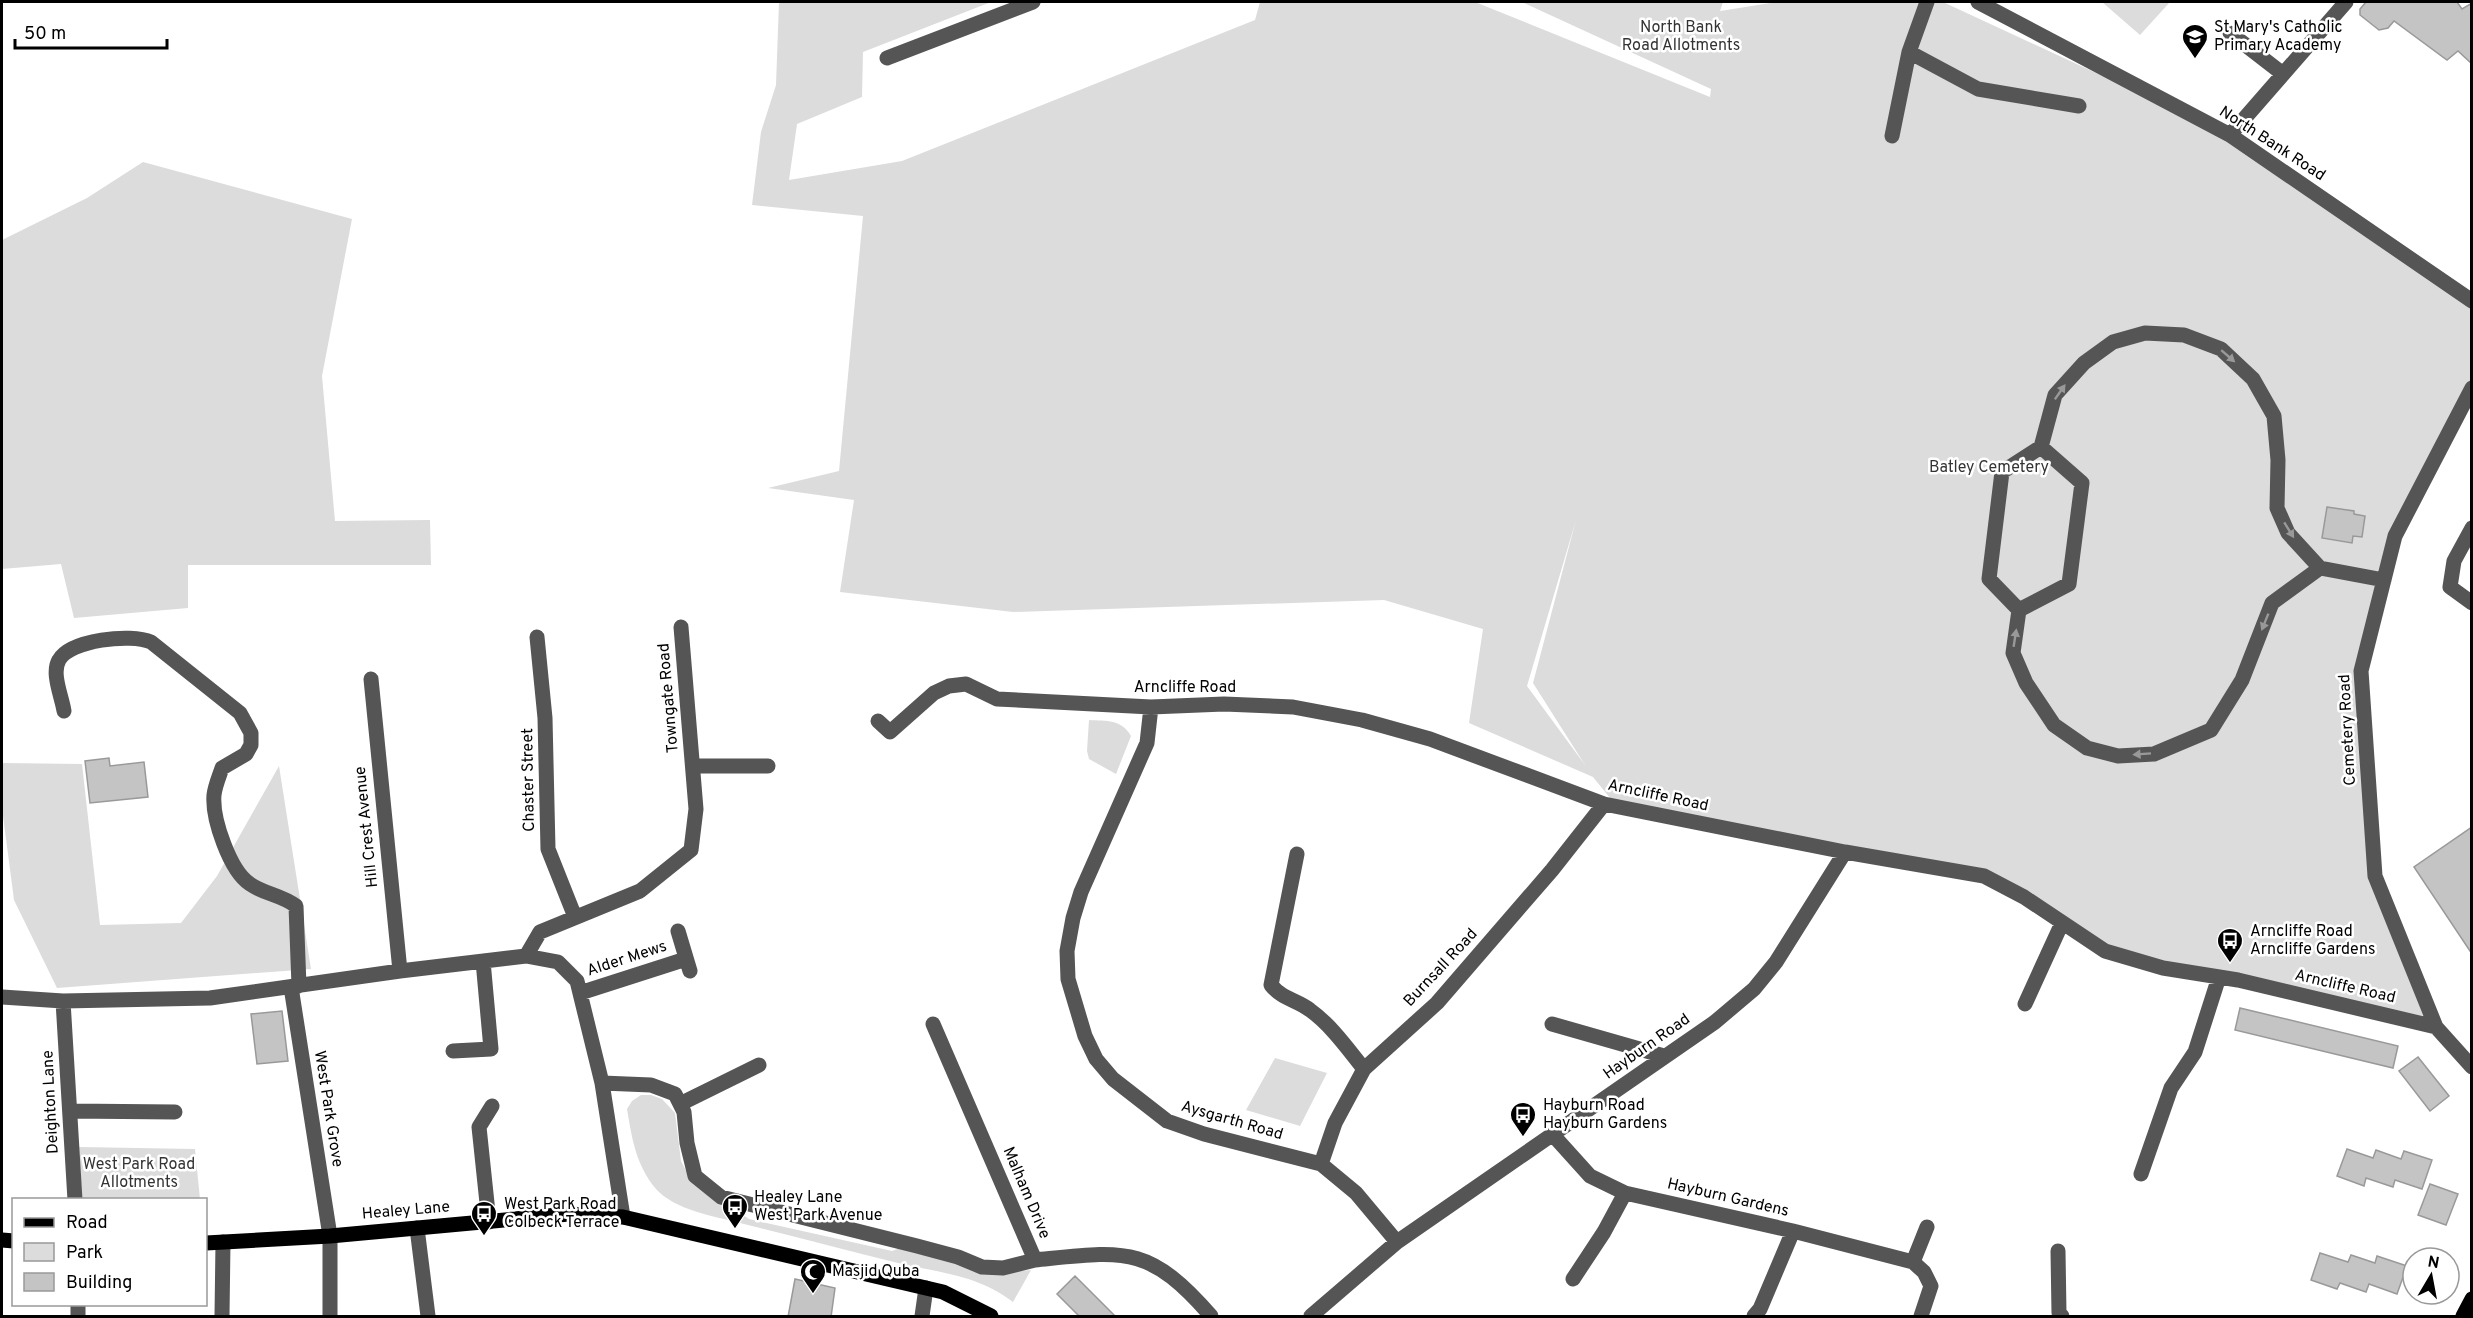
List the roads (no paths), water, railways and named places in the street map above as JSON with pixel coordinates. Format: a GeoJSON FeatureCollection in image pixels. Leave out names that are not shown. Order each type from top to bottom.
{"type":"FeatureCollection","features":[{"type":"Feature","properties":{"kind":"main road","name":"Healey Lane"},"geometry":{"type":"LineString","coordinates":[[207,1243],[330,1236],[569,1215],[622,1217],[943,1292],[992,1317]]}},
{"type":"Feature","properties":{"kind":"main road"},"geometry":{"type":"LineString","coordinates":[[2463,1317],[2472,1299]]}},
{"type":"Feature","properties":{"kind":"street"},"geometry":{"type":"LineString","coordinates":[[887,58],[1033,2]]}},
{"type":"Feature","properties":{"kind":"street"},"geometry":{"type":"LineString","coordinates":[[1892,136],[1909,52],[1927,2]]}},
{"type":"Feature","properties":{"kind":"street","name":"North Bank Road"},"geometry":{"type":"LineString","coordinates":[[1978,2],[2230,135],[2472,301]]}},
{"type":"Feature","properties":{"kind":"street"},"geometry":{"type":"LineString","coordinates":[[2230,135],[2346,2]]}},
{"type":"Feature","properties":{"kind":"street"},"geometry":{"type":"LineString","coordinates":[[2230,33],[2283,74]]}},
{"type":"Feature","properties":{"kind":"street"},"geometry":{"type":"LineString","coordinates":[[1909,52],[1978,89],[2079,106]]}},
{"type":"Feature","properties":{"kind":"street"},"geometry":{"type":"LineString","coordinates":[[2019,610],[1989,579],[2002,472],[2041,447],[2055,395],[2084,363],[2113,342],[2145,333],[2184,335],[2221,349],[2253,379],[2274,416],[2278,460],[2277,508],[2288,533],[2320,568],[2384,580]]}},
{"type":"Feature","properties":{"kind":"street","name":"Cemetery Road"},"geometry":{"type":"LineString","coordinates":[[2472,388],[2395,536],[2361,672],[2375,876],[2436,1027],[2472,1067]]}},
{"type":"Feature","properties":{"kind":"street"},"geometry":{"type":"LineString","coordinates":[[2019,610],[2068,584],[2082,483],[2041,447]]}},
{"type":"Feature","properties":{"kind":"street"},"geometry":{"type":"LineString","coordinates":[[2472,528],[2454,561],[2450,587],[2472,603]]}},
{"type":"Feature","properties":{"kind":"street"},"geometry":{"type":"LineString","coordinates":[[2019,610],[2013,653],[2026,683],[2054,725],[2087,748],[2118,756],[2154,754],[2211,730],[2242,680],[2272,603],[2320,568]]}},
{"type":"Feature","properties":{"kind":"street","name":"Towngate Road"},"geometry":{"type":"LineString","coordinates":[[526,956],[540,932],[640,891],[691,850],[696,809],[681,627]]}},
{"type":"Feature","properties":{"kind":"street","name":"West Park Grove"},"geometry":{"type":"LineString","coordinates":[[64,711],[57,677],[59,660],[66,653],[87,644],[116,637],[130,637],[151,642],[240,712],[251,733],[251,745],[246,754],[222,768],[214,796],[215,814],[231,861],[242,879],[296,906],[298,918],[295,986],[330,1236],[330,1317]]}},
{"type":"Feature","properties":{"kind":"street","name":"Chaster Street"},"geometry":{"type":"LineString","coordinates":[[537,637],[545,718],[548,849],[575,917]]}},
{"type":"Feature","properties":{"kind":"street","name":"Hill Crest Avenue"},"geometry":{"type":"LineString","coordinates":[[371,679],[400,971]]}},
{"type":"Feature","properties":{"kind":"street","name":"Arncliffe Road"},"geometry":{"type":"LineString","coordinates":[[878,722],[890,732],[934,693],[949,686],[966,684],[997,699],[1151,707],[1224,705],[1293,707],[1362,720],[1430,739],[1604,804],[1845,852],[1983,876],[2024,897],[2105,951],[2163,968],[2219,977],[2436,1027]]}},
{"type":"Feature","properties":{"kind":"street","name":"Aysgarth Road"},"geometry":{"type":"LineString","coordinates":[[1151,707],[1147,743],[1081,892],[1073,918],[1067,951],[1068,978],[1073,1002],[1085,1036],[1096,1059],[1113,1079],[1167,1121],[1204,1134],[1321,1164],[1356,1193],[1397,1242]]}},
{"type":"Feature","properties":{"kind":"street","name":"Towngate Road"},"geometry":{"type":"LineString","coordinates":[[693,766],[768,766]]}},
{"type":"Feature","properties":{"kind":"street","name":"Burnsall Road"},"geometry":{"type":"LineString","coordinates":[[1321,1164],[1335,1123],[1364,1069],[1437,1003],[1552,870],[1604,804]]}},
{"type":"Feature","properties":{"kind":"street","name":"Hayburn Road"},"geometry":{"type":"LineString","coordinates":[[1311,1317],[1397,1242],[1715,1022],[1754,989],[1776,962],[1845,852]]}},
{"type":"Feature","properties":{"kind":"street"},"geometry":{"type":"LineString","coordinates":[[1297,854],[1271,985],[1278,994],[1310,1010],[1331,1029],[1364,1069]]}},
{"type":"Feature","properties":{"kind":"street"},"geometry":{"type":"LineString","coordinates":[[2025,1004],[2062,923]]}},
{"type":"Feature","properties":{"kind":"street","name":"Alder Mews"},"geometry":{"type":"LineString","coordinates":[[580,993],[688,965],[678,931]]}},
{"type":"Feature","properties":{"kind":"street"},"geometry":{"type":"LineString","coordinates":[[2,997],[63,1001],[210,998],[526,956],[558,962],[577,981],[602,1083],[622,1217]]}},
{"type":"Feature","properties":{"kind":"street"},"geometry":{"type":"LineString","coordinates":[[453,1051],[491,1049],[483,961]]}},
{"type":"Feature","properties":{"kind":"street"},"geometry":{"type":"LineString","coordinates":[[2141,1174],[2170,1088],[2195,1052],[2219,977]]}},
{"type":"Feature","properties":{"kind":"street","name":"Deighton Lane"},"geometry":{"type":"LineString","coordinates":[[63,1001],[75,1198]]}},
{"type":"Feature","properties":{"kind":"street","name":"Malham Drive"},"geometry":{"type":"LineString","coordinates":[[933,1024],[1035,1260],[1105,1253],[1129,1256],[1151,1263],[1186,1287],[1212,1317]]}},
{"type":"Feature","properties":{"kind":"street"},"geometry":{"type":"LineString","coordinates":[[1552,1024],[1664,1056]]}},
{"type":"Feature","properties":{"kind":"street"},"geometry":{"type":"LineString","coordinates":[[680,1104],[759,1065]]}},
{"type":"Feature","properties":{"kind":"street"},"geometry":{"type":"LineString","coordinates":[[602,1083],[651,1085],[675,1094],[684,1112],[687,1143],[695,1176],[721,1197],[917,1246],[958,1257],[982,1267],[1003,1268],[1035,1260]]}},
{"type":"Feature","properties":{"kind":"street"},"geometry":{"type":"LineString","coordinates":[[489,1222],[479,1127],[492,1106]]}},
{"type":"Feature","properties":{"kind":"street"},"geometry":{"type":"LineString","coordinates":[[70,1111],[176,1112]]}},
{"type":"Feature","properties":{"kind":"street","name":"Hayburn Gardens"},"geometry":{"type":"LineString","coordinates":[[1553,1135],[1590,1176],[1625,1193],[1793,1231],[1913,1262]]}},
{"type":"Feature","properties":{"kind":"street"},"geometry":{"type":"LineString","coordinates":[[1573,1279],[1604,1232],[1625,1193]]}},
{"type":"Feature","properties":{"kind":"street"},"geometry":{"type":"LineString","coordinates":[[1922,1317],[1931,1286],[1924,1272],[1913,1262],[1927,1227]]}},
{"type":"Feature","properties":{"kind":"street"},"geometry":{"type":"LineString","coordinates":[[417,1228],[428,1317]]}},
{"type":"Feature","properties":{"kind":"street"},"geometry":{"type":"LineString","coordinates":[[1754,1317],[1760,1309],[1793,1231]]}},
{"type":"Feature","properties":{"kind":"street"},"geometry":{"type":"LineString","coordinates":[[222,1317],[223,1242]]}},
{"type":"Feature","properties":{"kind":"street"},"geometry":{"type":"LineString","coordinates":[[2058,1251],[2059,1312],[2062,1317]]}},
{"type":"Feature","properties":{"kind":"street"},"geometry":{"type":"LineString","coordinates":[[922,1317],[926,1288]]}},
{"type":"Feature","properties":{"kind":"place","name":"St Mary's Catholic Primary Academy"},"geometry":{"type":"Point","coordinates":[2195,60]}},
{"type":"Feature","properties":{"kind":"place","name":"Arncliffe Road Arncliffe Gardens"},"geometry":{"type":"Point","coordinates":[2230,964]}},
{"type":"Feature","properties":{"kind":"place","name":"Hayburn Road Hayburn Gardens"},"geometry":{"type":"Point","coordinates":[1523,1138]}},
{"type":"Feature","properties":{"kind":"place","name":"Healey Lane West Park Avenue"},"geometry":{"type":"Point","coordinates":[735,1230]}},
{"type":"Feature","properties":{"kind":"place","name":"West Park Road Colbeck Terrace"},"geometry":{"type":"Point","coordinates":[484,1237]}},
{"type":"Feature","properties":{"kind":"place","name":"Masjid Quba"},"geometry":{"type":"Point","coordinates":[813,1295]}},
{"type":"Feature","properties":{"kind":"park label","name":"North Bank Road Allotments"},"geometry":{"type":"Point","coordinates":[1681,37]}},
{"type":"Feature","properties":{"kind":"park label","name":"Batley Cemetery"},"geometry":{"type":"Point","coordinates":[1989,468]}},
{"type":"Feature","properties":{"kind":"park label","name":"West Park Road Allotments"},"geometry":{"type":"Point","coordinates":[139,1174]}}]}
